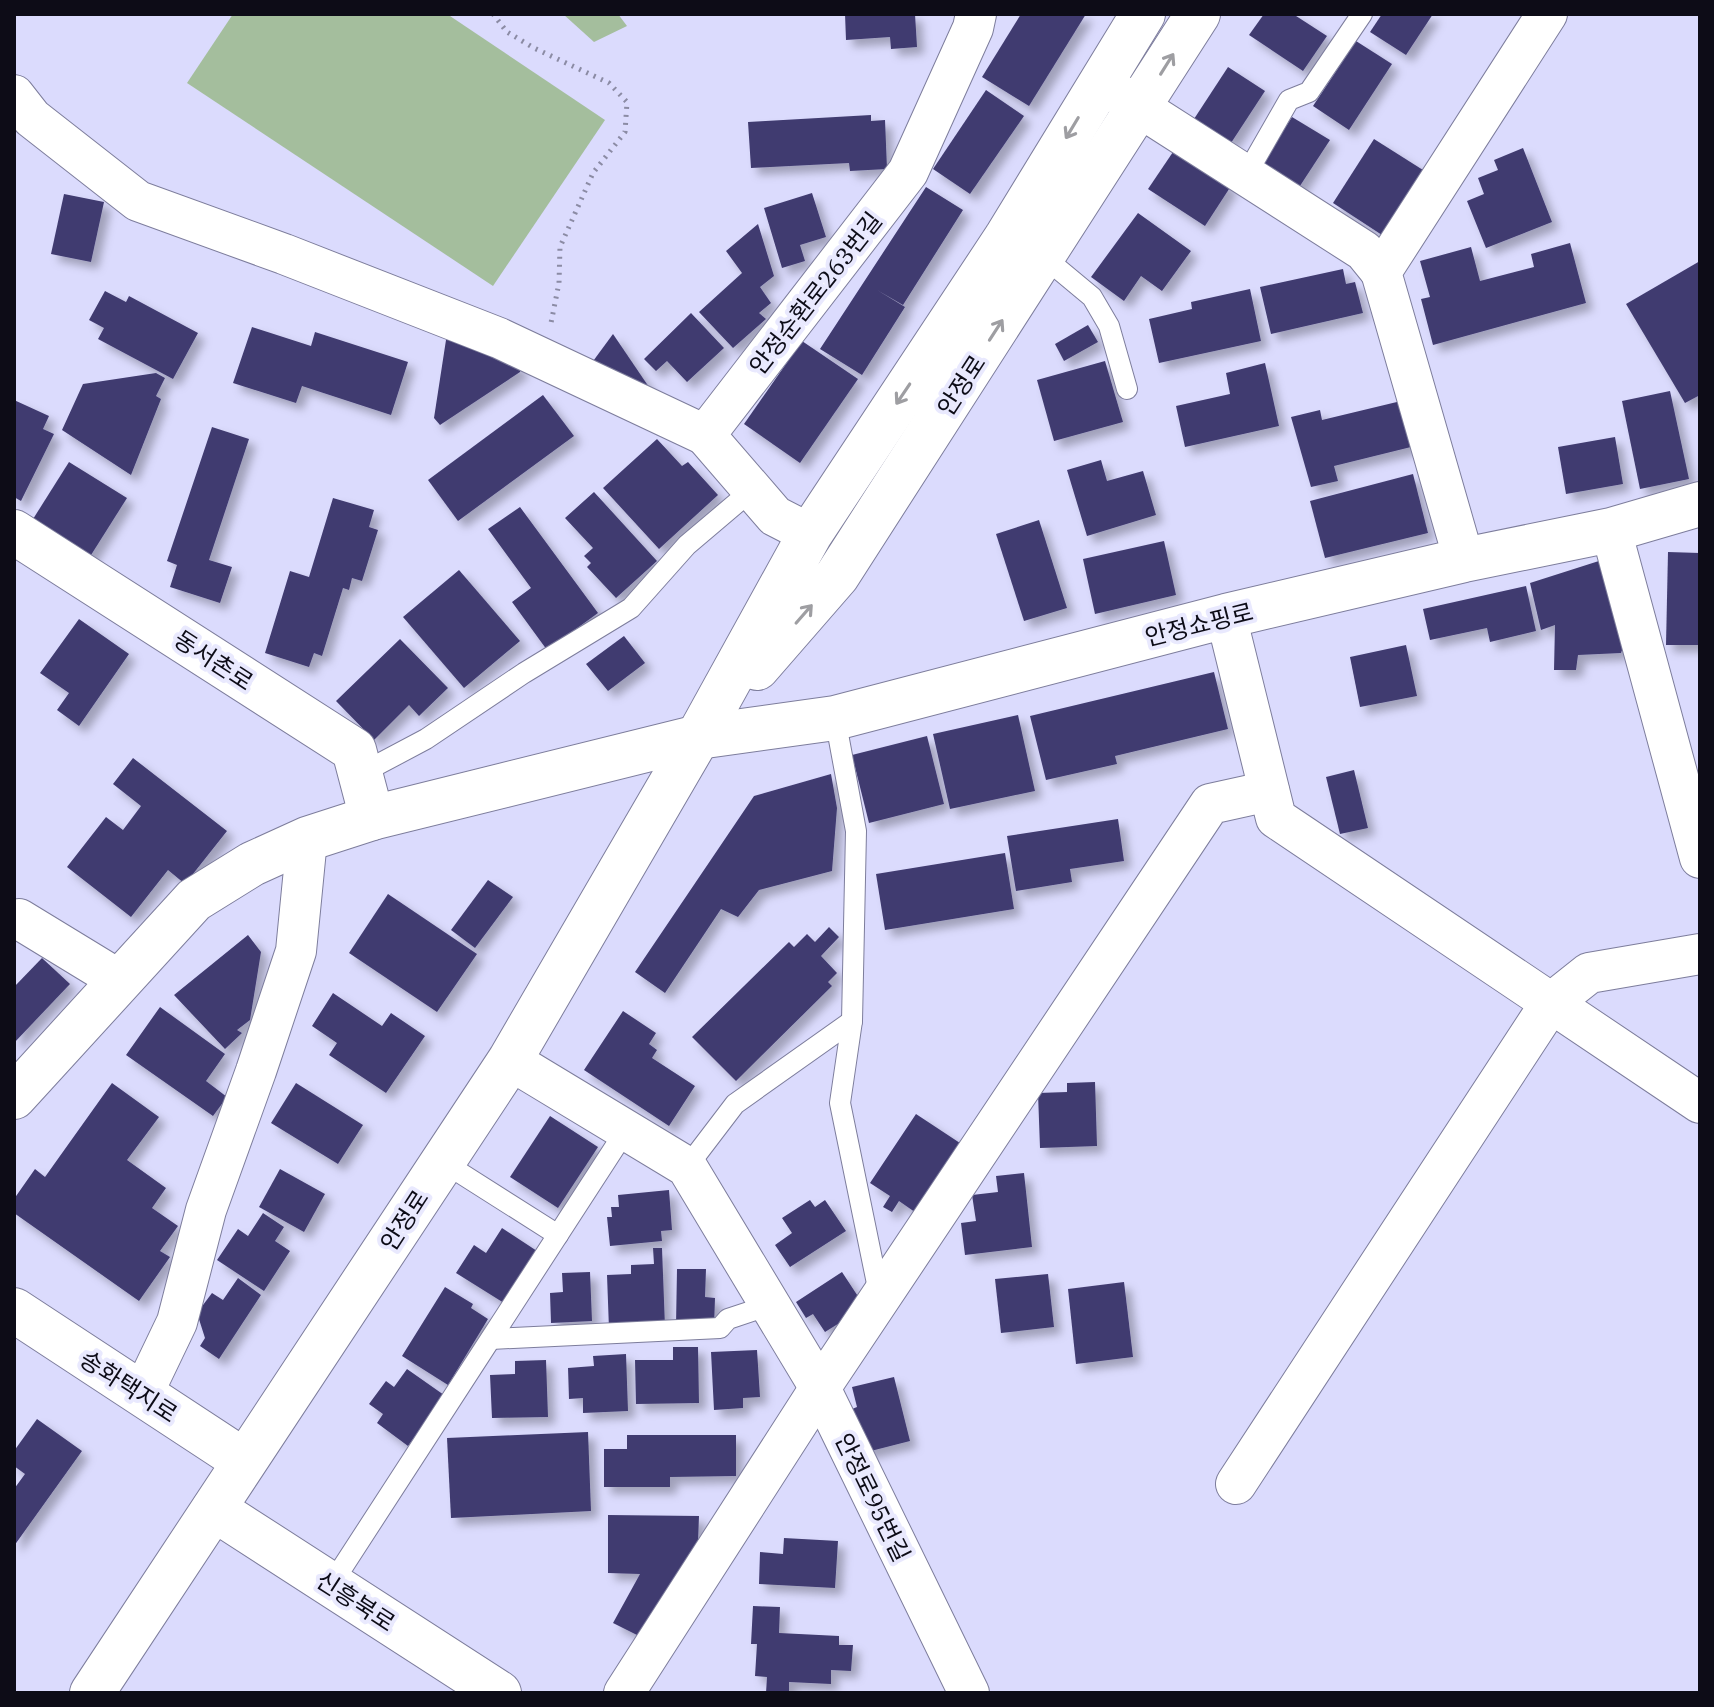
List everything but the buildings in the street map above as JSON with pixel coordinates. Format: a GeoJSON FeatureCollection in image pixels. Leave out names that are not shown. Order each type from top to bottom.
{"type":"FeatureCollection","features":[{"type":"Feature","properties":{"kind":"street","name":"안정순환로263번길"},"geometry":{"type":"LineString","coordinates":[[705,435],[908,172],[973,28],[976,14]]}},
{"type":"Feature","properties":{"kind":"street","name":"안정로"},"geometry":{"type":"LineString","coordinates":[[92,1693],[510,1060],[698,737],[810,534],[1006,238],[1143,14]]}},
{"type":"Feature","properties":{"kind":"street","name":"안정로"},"geometry":{"type":"LineString","coordinates":[[698,737],[837,576],[1140,109],[1198,14]]}},
{"type":"Feature","properties":{"kind":"street"},"geometry":{"type":"LineString","coordinates":[[1381,272],[1547,14]]}},
{"type":"Feature","properties":{"kind":"street"},"geometry":{"type":"LineString","coordinates":[[1100,81],[1364,251],[1381,272],[1464,560]]}},
{"type":"Feature","properties":{"kind":"street"},"geometry":{"type":"LineString","coordinates":[[14,95],[32,118],[138,201],[499,338],[705,435],[775,516],[810,534]]}},
{"type":"Feature","properties":{"kind":"street","name":"안정쇼핑로"},"geometry":{"type":"LineString","coordinates":[[698,737],[835,718],[1226,616],[1464,560],[1611,530],[1700,504]]}},
{"type":"Feature","properties":{"kind":"street"},"geometry":{"type":"LineString","coordinates":[[1611,530],[1700,858]]}},
{"type":"Feature","properties":{"kind":"street","name":"동서촌로"},"geometry":{"type":"LineString","coordinates":[[14,532],[354,750],[372,818]]}},
{"type":"Feature","properties":{"kind":"street"},"geometry":{"type":"LineString","coordinates":[[1226,616],[1276,818],[1700,1103]]}},
{"type":"Feature","properties":{"kind":"street"},"geometry":{"type":"LineString","coordinates":[[14,1097],[194,900],[252,864],[307,839],[372,818],[698,737]]}},
{"type":"Feature","properties":{"kind":"street"},"geometry":{"type":"LineString","coordinates":[[624,1693],[820,1388],[1210,804],[1269,791]]}},
{"type":"Feature","properties":{"kind":"street"},"geometry":{"type":"LineString","coordinates":[[142,1395],[177,1322],[206,1210],[296,951],[307,839]]}},
{"type":"Feature","properties":{"kind":"street"},"geometry":{"type":"LineString","coordinates":[[19,919],[119,980]]}},
{"type":"Feature","properties":{"kind":"street"},"geometry":{"type":"LineString","coordinates":[[1236,1484],[1550,1004],[1589,973],[1700,954]]}},
{"type":"Feature","properties":{"kind":"street","name":"안정로95번길"},"geometry":{"type":"LineString","coordinates":[[510,1060],[687,1167],[820,1388],[969,1693]]}},
{"type":"Feature","properties":{"kind":"street","name":"송화택지로"},"geometry":{"type":"LineString","coordinates":[[14,1310],[244,1461]]}},
{"type":"Feature","properties":{"kind":"street","name":"신흥북로"},"geometry":{"type":"LineString","coordinates":[[214,1509],[499,1693]]}},
{"type":"Feature","properties":{"kind":"lane"},"geometry":{"type":"LineString","coordinates":[[1246,175],[1289,100],[1309,92],[1362,14]]}},
{"type":"Feature","properties":{"kind":"lane"},"geometry":{"type":"LineString","coordinates":[[1044,257],[1092,297],[1109,326],[1127,389]]}},
{"type":"Feature","properties":{"kind":"lane"},"geometry":{"type":"LineString","coordinates":[[360,774],[426,739],[524,673],[631,608],[687,545],[752,490]]}},
{"type":"Feature","properties":{"kind":"lane"},"geometry":{"type":"LineString","coordinates":[[835,718],[856,831],[852,1021],[840,1103],[880,1298]]}},
{"type":"Feature","properties":{"kind":"lane"},"geometry":{"type":"LineString","coordinates":[[687,1167],[735,1104],[852,1021]]}},
{"type":"Feature","properties":{"kind":"lane"},"geometry":{"type":"LineString","coordinates":[[331,1585],[626,1130]]}},
{"type":"Feature","properties":{"kind":"lane"},"geometry":{"type":"LineString","coordinates":[[443,1162],[558,1235]]}},
{"type":"Feature","properties":{"kind":"lane"},"geometry":{"type":"LineString","coordinates":[[491,1339],[720,1328],[728,1319],[770,1305]]}},
{"type":"Feature","properties":{"kind":"path"},"geometry":{"type":"LineString","coordinates":[[493,14],[507,32],[609,83],[627,102],[625,132],[593,173],[560,247],[557,297],[550,329],[537,357]]}},
{"type":"Feature","properties":{"kind":"green space"},"geometry":{"type":"Polygon","coordinates":[[[233,14],[447,14],[605,120],[493,286],[187,83],[233,14]]]}},
{"type":"Feature","properties":{"kind":"green space"},"geometry":{"type":"Polygon","coordinates":[[[563,14],[618,14],[627,26],[594,42],[563,14]]]}}]}
